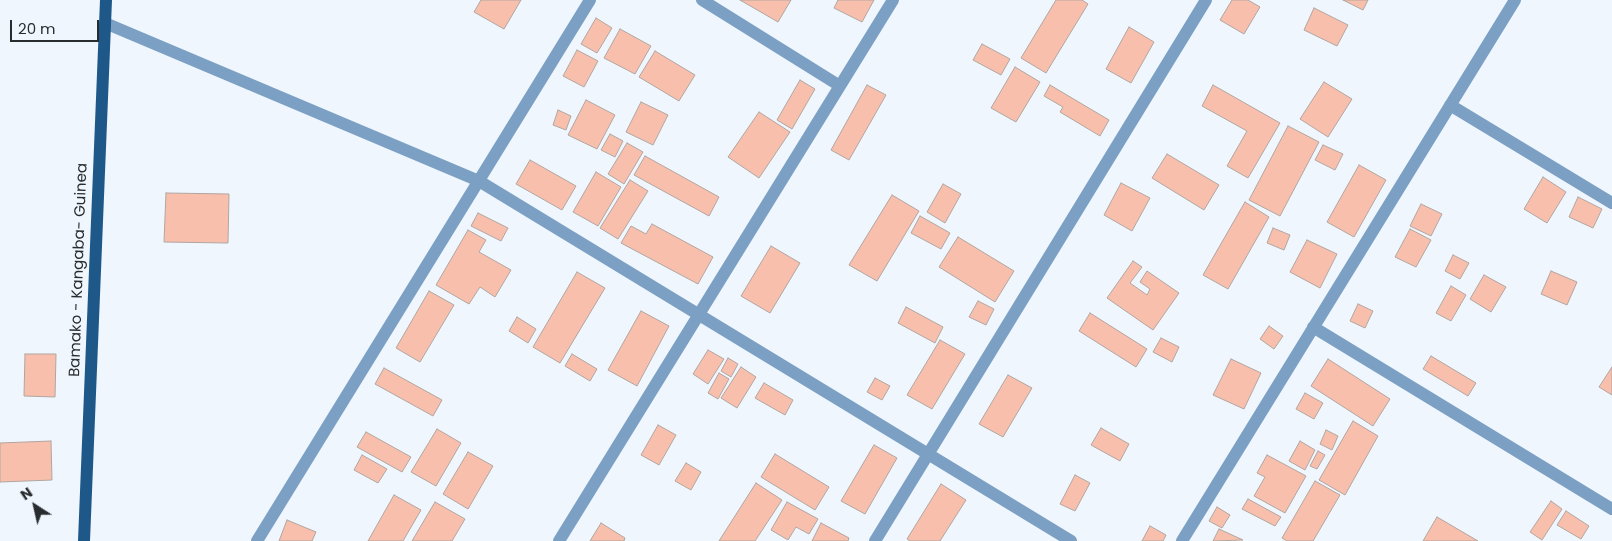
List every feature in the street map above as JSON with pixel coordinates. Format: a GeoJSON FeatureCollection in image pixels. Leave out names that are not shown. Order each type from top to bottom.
{"type":"FeatureCollection","features":[{"type":"Feature","properties":{"kind":"main road","name":"Bamako - Kangaba- Guinea"},"geometry":{"type":"LineString","coordinates":[[84,541],[106,0]]}},
{"type":"Feature","properties":{"kind":"street"},"geometry":{"type":"LineString","coordinates":[[257,541],[590,0]]}},
{"type":"Feature","properties":{"kind":"street"},"geometry":{"type":"LineString","coordinates":[[702,0],[840,86]]}},
{"type":"Feature","properties":{"kind":"street"},"geometry":{"type":"LineString","coordinates":[[559,541],[893,0]]}},
{"type":"Feature","properties":{"kind":"street"},"geometry":{"type":"LineString","coordinates":[[875,541],[1206,0]]}},
{"type":"Feature","properties":{"kind":"street"},"geometry":{"type":"LineString","coordinates":[[1182,541],[1515,0]]}},
{"type":"Feature","properties":{"kind":"street"},"geometry":{"type":"LineString","coordinates":[[105,23],[479,181],[1071,541]]}},
{"type":"Feature","properties":{"kind":"street"},"geometry":{"type":"LineString","coordinates":[[1450,105],[1612,203]]}},
{"type":"Feature","properties":{"kind":"street"},"geometry":{"type":"LineString","coordinates":[[1314,328],[1612,509]]}},
{"type":"Feature","properties":{"kind":"building"},"geometry":{"type":"Polygon","coordinates":[[[481,0],[521,0],[504,29],[474,12],[481,0]]]}},
{"type":"Feature","properties":{"kind":"building"},"geometry":{"type":"Polygon","coordinates":[[[740,0],[791,0],[778,22],[740,0]]]}},
{"type":"Feature","properties":{"kind":"building"},"geometry":{"type":"Polygon","coordinates":[[[838,0],[874,0],[862,22],[834,8],[838,0]]]}},
{"type":"Feature","properties":{"kind":"building"},"geometry":{"type":"Polygon","coordinates":[[[1056,0],[1082,0],[1088,4],[1046,73],[1021,58],[1056,0]]]}},
{"type":"Feature","properties":{"kind":"building"},"geometry":{"type":"Polygon","coordinates":[[[1232,0],[1248,0],[1260,7],[1244,34],[1220,20],[1232,0]]]}},
{"type":"Feature","properties":{"kind":"building"},"geometry":{"type":"Polygon","coordinates":[[[1343,0],[1368,0],[1363,10],[1343,0]]]}},
{"type":"Feature","properties":{"kind":"building"},"geometry":{"type":"Polygon","coordinates":[[[1314,8],[1348,25],[1337,46],[1304,30],[1314,8]]]}},
{"type":"Feature","properties":{"kind":"building"},"geometry":{"type":"Polygon","coordinates":[[[596,18],[612,28],[597,53],[581,44],[596,18]]]}},
{"type":"Feature","properties":{"kind":"building"},"geometry":{"type":"Polygon","coordinates":[[[1129,27],[1154,42],[1131,83],[1106,69],[1129,27]]]}},
{"type":"Feature","properties":{"kind":"building"},"geometry":{"type":"Polygon","coordinates":[[[620,29],[651,46],[635,74],[604,58],[620,29]]]}},
{"type":"Feature","properties":{"kind":"building"},"geometry":{"type":"Polygon","coordinates":[[[982,44],[1010,59],[1001,75],[973,60],[982,44]]]}},
{"type":"Feature","properties":{"kind":"building"},"geometry":{"type":"Polygon","coordinates":[[[577,50],[598,61],[584,87],[563,76],[577,50]]]}},
{"type":"Feature","properties":{"kind":"building"},"geometry":{"type":"Polygon","coordinates":[[[655,51],[695,75],[679,101],[639,77],[655,51]]]}},
{"type":"Feature","properties":{"kind":"building"},"geometry":{"type":"Polygon","coordinates":[[[1015,67],[1040,82],[1016,122],[991,108],[1015,67]]]}},
{"type":"Feature","properties":{"kind":"building"},"geometry":{"type":"Polygon","coordinates":[[[800,80],[815,89],[792,129],[777,120],[800,80]]]}},
{"type":"Feature","properties":{"kind":"building"},"geometry":{"type":"Polygon","coordinates":[[[1324,82],[1352,99],[1328,137],[1300,119],[1324,82]]]}},
{"type":"Feature","properties":{"kind":"building"},"geometry":{"type":"Polygon","coordinates":[[[867,85],[886,95],[849,160],[831,150],[867,85]]]}},
{"type":"Feature","properties":{"kind":"building"},"geometry":{"type":"Polygon","coordinates":[[[1050,85],[1109,120],[1100,136],[1060,112],[1063,107],[1044,96],[1050,85]]]}},
{"type":"Feature","properties":{"kind":"building"},"geometry":{"type":"Polygon","coordinates":[[[1213,85],[1280,123],[1248,178],[1227,166],[1247,131],[1202,106],[1213,85]]]}},
{"type":"Feature","properties":{"kind":"building"},"geometry":{"type":"Polygon","coordinates":[[[586,100],[615,115],[597,149],[568,135],[586,100]]]}},
{"type":"Feature","properties":{"kind":"building"},"geometry":{"type":"Polygon","coordinates":[[[641,102],[668,115],[653,145],[626,132],[641,102]]]}},
{"type":"Feature","properties":{"kind":"building"},"geometry":{"type":"Polygon","coordinates":[[[558,110],[571,116],[566,130],[553,125],[558,110]]]}},
{"type":"Feature","properties":{"kind":"building"},"geometry":{"type":"Polygon","coordinates":[[[759,112],[790,132],[759,178],[728,157],[759,112]]]}},
{"type":"Feature","properties":{"kind":"building"},"geometry":{"type":"Polygon","coordinates":[[[1288,126],[1319,142],[1280,216],[1249,200],[1288,126]]]}},
{"type":"Feature","properties":{"kind":"building"},"geometry":{"type":"Polygon","coordinates":[[[610,134],[623,141],[615,157],[601,150],[610,134]]]}},
{"type":"Feature","properties":{"kind":"building"},"geometry":{"type":"Polygon","coordinates":[[[627,143],[643,152],[624,184],[608,174],[627,143]]]}},
{"type":"Feature","properties":{"kind":"building"},"geometry":{"type":"Polygon","coordinates":[[[1323,145],[1343,154],[1335,170],[1315,160],[1323,145]]]}},
{"type":"Feature","properties":{"kind":"building"},"geometry":{"type":"Polygon","coordinates":[[[1167,154],[1219,185],[1204,210],[1152,178],[1167,154]]]}},
{"type":"Feature","properties":{"kind":"building"},"geometry":{"type":"Polygon","coordinates":[[[645,156],[719,197],[709,216],[634,175],[645,156]]]}},
{"type":"Feature","properties":{"kind":"building"},"geometry":{"type":"Polygon","coordinates":[[[530,160],[576,186],[562,210],[516,184],[530,160]]]}},
{"type":"Feature","properties":{"kind":"building"},"geometry":{"type":"Polygon","coordinates":[[[1359,165],[1386,180],[1354,237],[1327,222],[1359,165]]]}},
{"type":"Feature","properties":{"kind":"building"},"geometry":{"type":"Polygon","coordinates":[[[596,172],[621,187],[598,226],[573,212],[596,172]]]}},
{"type":"Feature","properties":{"kind":"building"},"geometry":{"type":"Polygon","coordinates":[[[1543,177],[1566,192],[1547,223],[1524,209],[1543,177]]]}},
{"type":"Feature","properties":{"kind":"building"},"geometry":{"type":"Polygon","coordinates":[[[630,180],[648,191],[618,239],[600,228],[630,180]]]}},
{"type":"Feature","properties":{"kind":"building"},"geometry":{"type":"Polygon","coordinates":[[[1121,183],[1150,198],[1132,231],[1104,215],[1121,183]]]}},
{"type":"Feature","properties":{"kind":"building"},"geometry":{"type":"Polygon","coordinates":[[[943,184],[961,194],[945,223],[927,212],[943,184]]]}},
{"type":"Feature","properties":{"kind":"building"},"geometry":{"type":"Polygon","coordinates":[[[166,193],[229,194],[228,243],[164,242],[166,193]]]}},
{"type":"Feature","properties":{"kind":"building"},"geometry":{"type":"Polygon","coordinates":[[[892,195],[919,211],[877,281],[849,265],[892,195]]]}},
{"type":"Feature","properties":{"kind":"building"},"geometry":{"type":"Polygon","coordinates":[[[1578,197],[1602,209],[1593,228],[1569,217],[1578,197]]]}},
{"type":"Feature","properties":{"kind":"building"},"geometry":{"type":"Polygon","coordinates":[[[1245,202],[1269,217],[1228,289],[1203,275],[1245,202]]]}},
{"type":"Feature","properties":{"kind":"building"},"geometry":{"type":"Polygon","coordinates":[[[1421,204],[1442,214],[1431,236],[1410,226],[1421,204]]]}},
{"type":"Feature","properties":{"kind":"building"},"geometry":{"type":"Polygon","coordinates":[[[478,213],[508,228],[501,241],[471,226],[478,213]]]}},
{"type":"Feature","properties":{"kind":"building"},"geometry":{"type":"Polygon","coordinates":[[[920,216],[950,233],[941,249],[911,233],[920,216]]]}},
{"type":"Feature","properties":{"kind":"building"},"geometry":{"type":"Polygon","coordinates":[[[652,224],[713,257],[698,284],[621,243],[631,226],[646,234],[652,224]]]}},
{"type":"Feature","properties":{"kind":"building"},"geometry":{"type":"Polygon","coordinates":[[[1273,228],[1290,235],[1284,250],[1267,243],[1273,228]]]}},
{"type":"Feature","properties":{"kind":"building"},"geometry":{"type":"Polygon","coordinates":[[[1410,229],[1431,240],[1416,267],[1395,257],[1410,229]]]}},
{"type":"Feature","properties":{"kind":"building"},"geometry":{"type":"Polygon","coordinates":[[[468,230],[486,240],[479,252],[511,270],[495,297],[480,287],[469,304],[436,285],[468,230]]]}},
{"type":"Feature","properties":{"kind":"building"},"geometry":{"type":"Polygon","coordinates":[[[958,237],[1014,271],[995,302],[939,267],[958,237]]]}},
{"type":"Feature","properties":{"kind":"building"},"geometry":{"type":"Polygon","coordinates":[[[1307,240],[1337,254],[1320,288],[1290,272],[1307,240]]]}},
{"type":"Feature","properties":{"kind":"building"},"geometry":{"type":"Polygon","coordinates":[[[771,246],[800,263],[770,313],[741,296],[771,246]]]}},
{"type":"Feature","properties":{"kind":"building"},"geometry":{"type":"Polygon","coordinates":[[[1453,255],[1469,263],[1460,279],[1445,271],[1453,255]]]}},
{"type":"Feature","properties":{"kind":"building"},"geometry":{"type":"Polygon","coordinates":[[[1133,261],[1142,267],[1130,283],[1147,295],[1150,289],[1140,282],[1147,271],[1179,293],[1153,330],[1107,298],[1133,261]]]}},
{"type":"Feature","properties":{"kind":"building"},"geometry":{"type":"Polygon","coordinates":[[[1551,271],[1577,282],[1567,305],[1541,294],[1551,271]]]}},
{"type":"Feature","properties":{"kind":"building"},"geometry":{"type":"Polygon","coordinates":[[[577,272],[605,288],[560,363],[533,347],[577,272]]]}},
{"type":"Feature","properties":{"kind":"building"},"geometry":{"type":"Polygon","coordinates":[[[1484,275],[1506,287],[1491,312],[1470,299],[1484,275]]]}},
{"type":"Feature","properties":{"kind":"building"},"geometry":{"type":"Polygon","coordinates":[[[1451,286],[1466,295],[1451,321],[1436,313],[1451,286]]]}},
{"type":"Feature","properties":{"kind":"building"},"geometry":{"type":"Polygon","coordinates":[[[429,291],[454,305],[420,362],[396,348],[429,291]]]}},
{"type":"Feature","properties":{"kind":"building"},"geometry":{"type":"Polygon","coordinates":[[[978,301],[994,309],[986,325],[969,317],[978,301]]]}},
{"type":"Feature","properties":{"kind":"building"},"geometry":{"type":"Polygon","coordinates":[[[1358,304],[1373,311],[1365,328],[1350,321],[1358,304]]]}},
{"type":"Feature","properties":{"kind":"building"},"geometry":{"type":"Polygon","coordinates":[[[906,307],[943,327],[935,343],[898,323],[906,307]]]}},
{"type":"Feature","properties":{"kind":"building"},"geometry":{"type":"Polygon","coordinates":[[[641,311],[669,326],[637,386],[608,370],[641,311]]]}},
{"type":"Feature","properties":{"kind":"building"},"geometry":{"type":"Polygon","coordinates":[[[1090,313],[1147,349],[1136,367],[1079,331],[1090,313]]]}},
{"type":"Feature","properties":{"kind":"building"},"geometry":{"type":"Polygon","coordinates":[[[517,317],[536,329],[528,343],[509,331],[517,317]]]}},
{"type":"Feature","properties":{"kind":"building"},"geometry":{"type":"Polygon","coordinates":[[[1269,326],[1283,336],[1274,349],[1260,339],[1269,326]]]}},
{"type":"Feature","properties":{"kind":"building"},"geometry":{"type":"Polygon","coordinates":[[[1161,338],[1179,347],[1172,362],[1153,352],[1161,338]]]}},
{"type":"Feature","properties":{"kind":"building"},"geometry":{"type":"Polygon","coordinates":[[[940,340],[965,354],[932,409],[907,395],[940,340]]]}},
{"type":"Feature","properties":{"kind":"building"},"geometry":{"type":"Polygon","coordinates":[[[708,350],[724,359],[708,384],[693,374],[708,350]]]}},
{"type":"Feature","properties":{"kind":"building"},"geometry":{"type":"Polygon","coordinates":[[[25,354],[56,354],[55,397],[24,396],[25,354]]]}},
{"type":"Feature","properties":{"kind":"building"},"geometry":{"type":"Polygon","coordinates":[[[572,354],[597,369],[590,381],[565,366],[572,354]]]}},
{"type":"Feature","properties":{"kind":"building"},"geometry":{"type":"Polygon","coordinates":[[[1431,356],[1476,383],[1468,396],[1423,369],[1431,356]]]}},
{"type":"Feature","properties":{"kind":"building"},"geometry":{"type":"Polygon","coordinates":[[[728,358],[738,364],[731,377],[721,371],[728,358]]]}},
{"type":"Feature","properties":{"kind":"building"},"geometry":{"type":"Polygon","coordinates":[[[1231,359],[1261,373],[1244,409],[1213,395],[1231,359]]]}},
{"type":"Feature","properties":{"kind":"building"},"geometry":{"type":"Polygon","coordinates":[[[1328,359],[1390,399],[1373,426],[1311,386],[1328,359]]]}},
{"type":"Feature","properties":{"kind":"building"},"geometry":{"type":"Polygon","coordinates":[[[741,367],[756,377],[737,408],[721,398],[741,367]]]}},
{"type":"Feature","properties":{"kind":"building"},"geometry":{"type":"Polygon","coordinates":[[[1612,367],[1612,395],[1599,387],[1612,367]]]}},
{"type":"Feature","properties":{"kind":"building"},"geometry":{"type":"Polygon","coordinates":[[[384,368],[442,400],[433,416],[375,384],[384,368]]]}},
{"type":"Feature","properties":{"kind":"building"},"geometry":{"type":"Polygon","coordinates":[[[719,373],[729,379],[718,399],[708,393],[719,373]]]}},
{"type":"Feature","properties":{"kind":"building"},"geometry":{"type":"Polygon","coordinates":[[[1008,375],[1032,388],[1003,437],[979,424],[1008,375]]]}},
{"type":"Feature","properties":{"kind":"building"},"geometry":{"type":"Polygon","coordinates":[[[875,378],[890,386],[882,400],[867,392],[875,378]]]}},
{"type":"Feature","properties":{"kind":"building"},"geometry":{"type":"Polygon","coordinates":[[[764,383],[793,400],[785,415],[755,398],[764,383]]]}},
{"type":"Feature","properties":{"kind":"building"},"geometry":{"type":"Polygon","coordinates":[[[1305,393],[1323,403],[1314,419],[1296,409],[1305,393]]]}},
{"type":"Feature","properties":{"kind":"building"},"geometry":{"type":"Polygon","coordinates":[[[1353,421],[1378,436],[1345,495],[1319,480],[1353,421]]]}},
{"type":"Feature","properties":{"kind":"building"},"geometry":{"type":"Polygon","coordinates":[[[658,425],[676,435],[659,465],[641,455],[658,425]]]}},
{"type":"Feature","properties":{"kind":"building"},"geometry":{"type":"Polygon","coordinates":[[[1101,428],[1129,444],[1120,461],[1091,445],[1101,428]]]}},
{"type":"Feature","properties":{"kind":"building"},"geometry":{"type":"Polygon","coordinates":[[[437,429],[461,443],[436,486],[411,472],[437,429]]]}},
{"type":"Feature","properties":{"kind":"building"},"geometry":{"type":"Polygon","coordinates":[[[1326,430],[1338,436],[1332,450],[1320,444],[1326,430]]]}},
{"type":"Feature","properties":{"kind":"building"},"geometry":{"type":"Polygon","coordinates":[[[366,432],[411,457],[402,472],[357,447],[366,432]]]}},
{"type":"Feature","properties":{"kind":"building"},"geometry":{"type":"Polygon","coordinates":[[[51,441],[52,480],[0,482],[0,443],[51,441]]]}},
{"type":"Feature","properties":{"kind":"building"},"geometry":{"type":"Polygon","coordinates":[[[1300,441],[1315,450],[1305,470],[1289,461],[1300,441]]]}},
{"type":"Feature","properties":{"kind":"building"},"geometry":{"type":"Polygon","coordinates":[[[874,445],[897,458],[865,514],[841,501],[874,445]]]}},
{"type":"Feature","properties":{"kind":"building"},"geometry":{"type":"Polygon","coordinates":[[[1318,451],[1325,455],[1317,469],[1310,466],[1318,451]]]}},
{"type":"Feature","properties":{"kind":"building"},"geometry":{"type":"Polygon","coordinates":[[[468,452],[493,466],[468,509],[443,494],[468,452]]]}},
{"type":"Feature","properties":{"kind":"building"},"geometry":{"type":"Polygon","coordinates":[[[775,454],[829,487],[815,510],[761,477],[775,454]]]}},
{"type":"Feature","properties":{"kind":"building"},"geometry":{"type":"Polygon","coordinates":[[[362,455],[387,469],[378,483],[354,470],[362,455]]]}},
{"type":"Feature","properties":{"kind":"building"},"geometry":{"type":"Polygon","coordinates":[[[1267,455],[1306,476],[1285,513],[1254,496],[1265,477],[1257,473],[1267,455]]]}},
{"type":"Feature","properties":{"kind":"building"},"geometry":{"type":"Polygon","coordinates":[[[686,463],[701,472],[691,490],[675,481],[686,463]]]}},
{"type":"Feature","properties":{"kind":"building"},"geometry":{"type":"Polygon","coordinates":[[[1075,475],[1090,483],[1075,511],[1060,504],[1075,475]]]}},
{"type":"Feature","properties":{"kind":"building"},"geometry":{"type":"Polygon","coordinates":[[[1315,481],[1340,495],[1313,541],[1287,541],[1282,538],[1315,481]]]}},
{"type":"Feature","properties":{"kind":"building"},"geometry":{"type":"Polygon","coordinates":[[[756,483],[782,500],[755,541],[719,541],[756,483]]]}},
{"type":"Feature","properties":{"kind":"building"},"geometry":{"type":"Polygon","coordinates":[[[941,484],[966,500],[940,541],[910,541],[907,539],[941,484]]]}},
{"type":"Feature","properties":{"kind":"building"},"geometry":{"type":"Polygon","coordinates":[[[394,495],[421,510],[403,541],[368,541],[394,495]]]}},
{"type":"Feature","properties":{"kind":"building"},"geometry":{"type":"Polygon","coordinates":[[[1248,499],[1281,517],[1275,526],[1242,509],[1248,499]]]}},
{"type":"Feature","properties":{"kind":"building"},"geometry":{"type":"Polygon","coordinates":[[[1551,501],[1562,509],[1542,540],[1530,532],[1551,501]]]}},
{"type":"Feature","properties":{"kind":"building"},"geometry":{"type":"Polygon","coordinates":[[[435,502],[465,519],[452,541],[412,541],[435,502]]]}},
{"type":"Feature","properties":{"kind":"building"},"geometry":{"type":"Polygon","coordinates":[[[787,502],[818,519],[809,534],[796,527],[788,540],[771,530],[787,502]]]}},
{"type":"Feature","properties":{"kind":"building"},"geometry":{"type":"Polygon","coordinates":[[[1217,507],[1230,515],[1222,528],[1209,521],[1217,507]]]}},
{"type":"Feature","properties":{"kind":"building"},"geometry":{"type":"Polygon","coordinates":[[[1566,511],[1589,526],[1581,539],[1557,525],[1566,511]]]}},
{"type":"Feature","properties":{"kind":"building"},"geometry":{"type":"Polygon","coordinates":[[[1437,517],[1478,541],[1423,541],[1437,517]]]}},
{"type":"Feature","properties":{"kind":"building"},"geometry":{"type":"Polygon","coordinates":[[[287,520],[316,532],[312,541],[279,541],[287,520]]]}},
{"type":"Feature","properties":{"kind":"building"},"geometry":{"type":"Polygon","coordinates":[[[601,523],[625,538],[624,541],[590,541],[601,523]]]}},
{"type":"Feature","properties":{"kind":"building"},"geometry":{"type":"Polygon","coordinates":[[[821,523],[849,538],[848,541],[812,541],[821,523]]]}},
{"type":"Feature","properties":{"kind":"building"},"geometry":{"type":"Polygon","coordinates":[[[1150,526],[1166,535],[1163,541],[1142,541],[1150,526]]]}},
{"type":"Feature","properties":{"kind":"building"},"geometry":{"type":"Polygon","coordinates":[[[1219,529],[1243,540],[1213,541],[1219,529]]]}}]}
